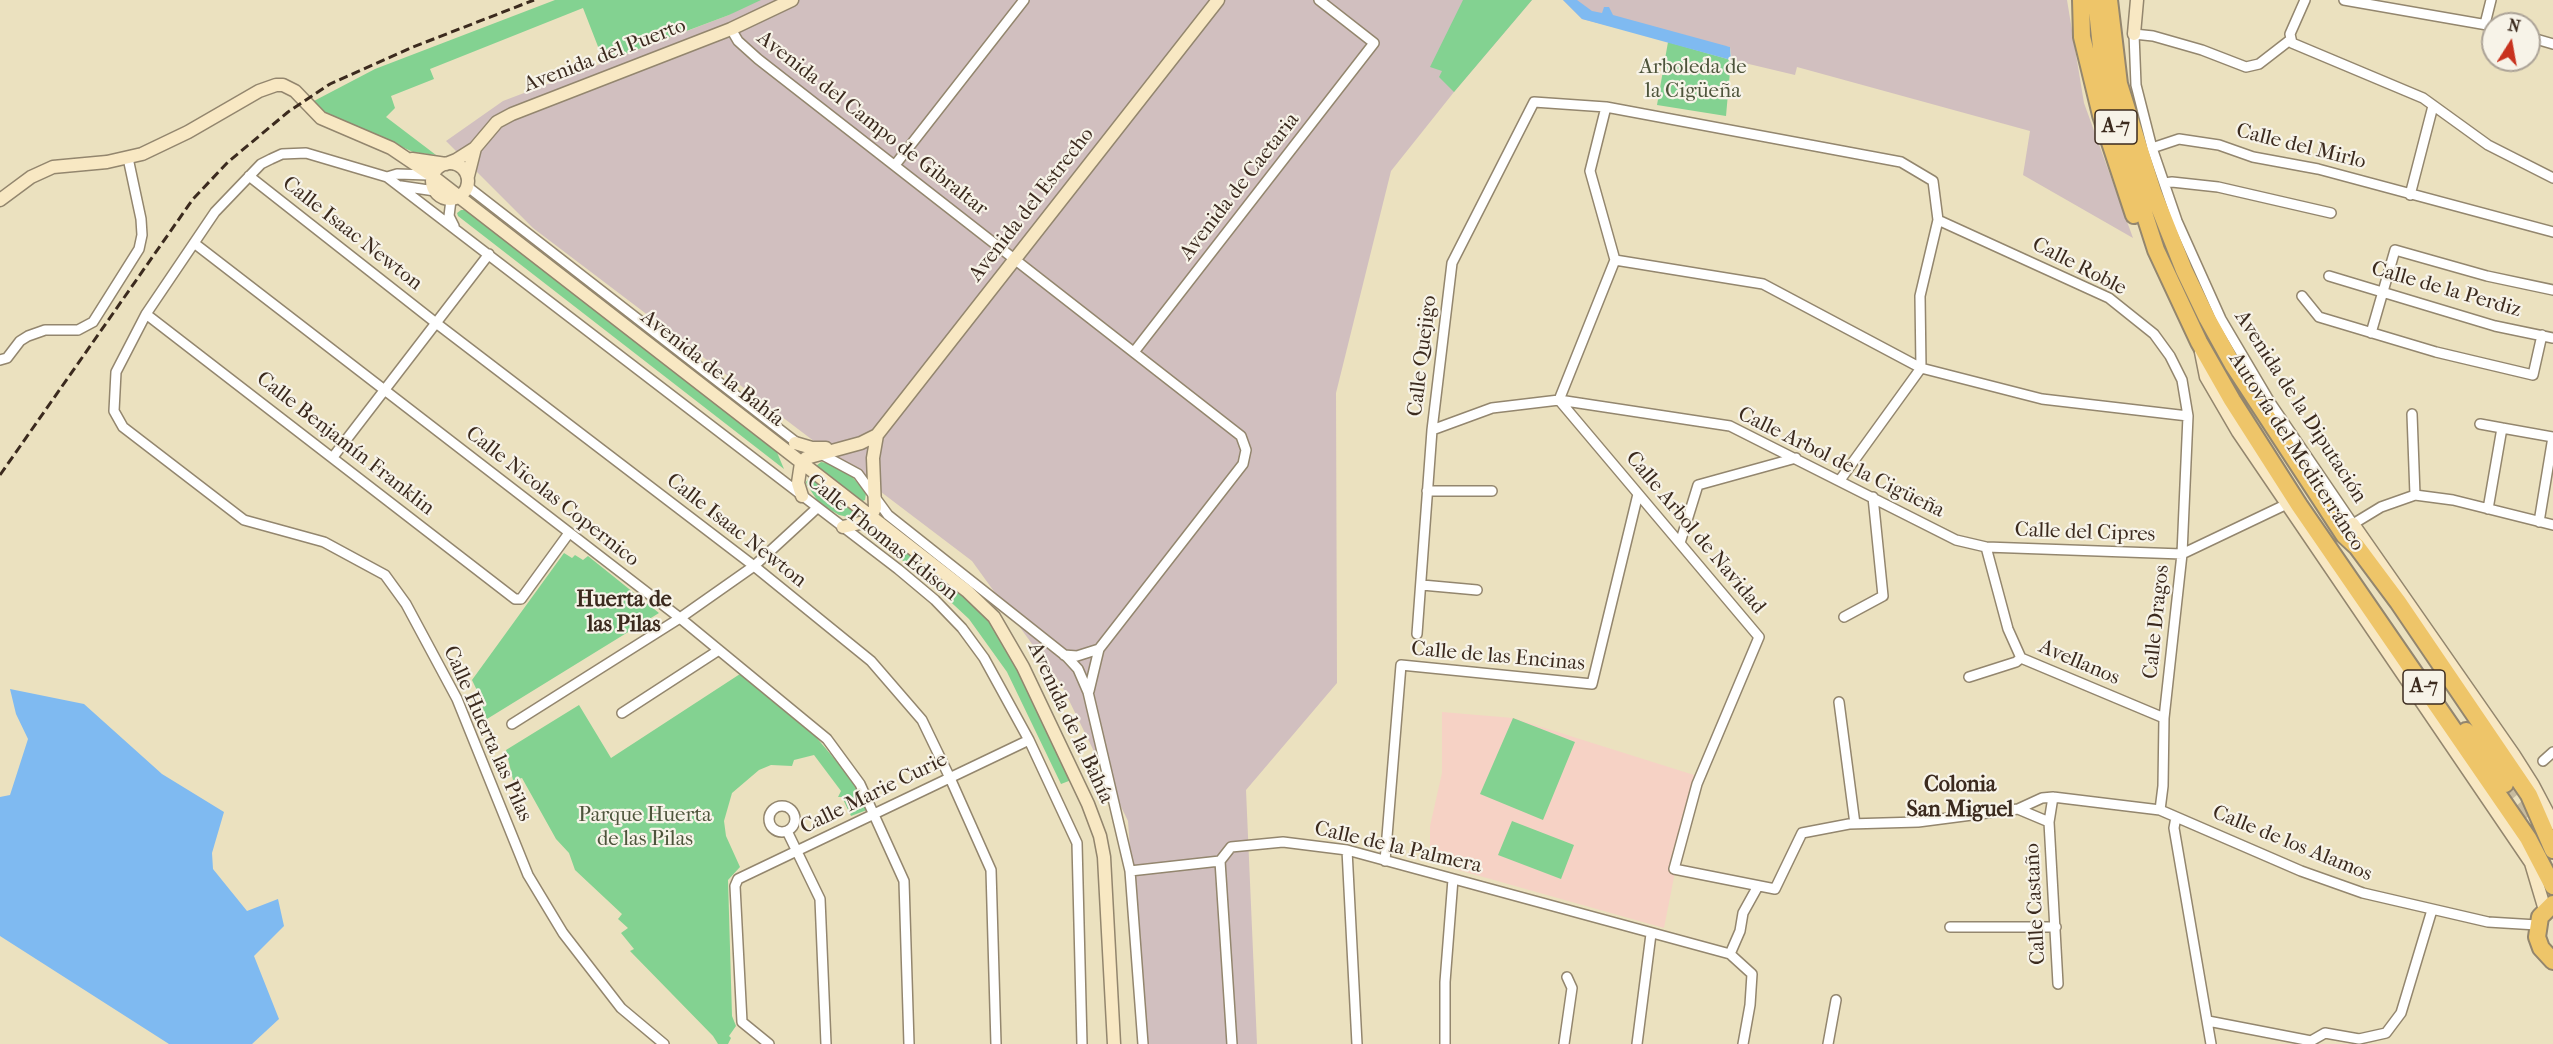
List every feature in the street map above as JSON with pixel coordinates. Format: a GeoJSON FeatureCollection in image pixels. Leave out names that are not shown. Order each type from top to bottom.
{"type":"FeatureCollection","features":[{"type":"Feature","properties":{"kind":"highway"},"geometry":{"type":"LineString","coordinates":[[2081,0],[2082,37],[2101,115],[2124,189],[2144,239],[2156,250]]}},
{"type":"Feature","properties":{"kind":"highway","name":"Autovía del Mediterráneo"},"geometry":{"type":"LineString","coordinates":[[2096,0],[2104,76],[2113,116],[2156,250],[2199,342],[2289,497],[2299,505],[2528,838],[2553,886]]}},
{"type":"Feature","properties":{"kind":"highway","name":"Autovía del Mediterráneo"},"geometry":{"type":"LineString","coordinates":[[2109,0],[2119,84],[2153,192],[2184,270],[2207,318],[2233,365],[2523,786],[2553,850]]}},
{"type":"Feature","properties":{"kind":"highway"},"geometry":{"type":"LineString","coordinates":[[2289,497],[2305,501],[2393,623],[2475,744],[2484,752]]}},
{"type":"Feature","properties":{"kind":"highway"},"geometry":{"type":"LineString","coordinates":[[2348,529],[2351,553],[2479,741],[2505,784]]}},
{"type":"Feature","properties":{"kind":"highway"},"geometry":{"type":"LineString","coordinates":[[2545,913],[2537,937],[2540,946],[2553,961]]}},
{"type":"Feature","properties":{"kind":"street","name":"Avenida del Puerto"},"geometry":{"type":"LineString","coordinates":[[475,148],[497,122],[512,114],[731,29],[792,0]]}},
{"type":"Feature","properties":{"kind":"street"},"geometry":{"type":"LineString","coordinates":[[895,165],[1024,0]]}},
{"type":"Feature","properties":{"kind":"street","name":"Avenida del Estrecho"},"geometry":{"type":"LineString","coordinates":[[877,435],[1218,0]]}},
{"type":"Feature","properties":{"kind":"street","name":"Avenida de Caetaria"},"geometry":{"type":"LineString","coordinates":[[1134,352],[1374,43],[1319,0]]}},
{"type":"Feature","properties":{"kind":"street"},"geometry":{"type":"LineString","coordinates":[[2137,0],[2134,34],[2136,85],[2152,148]]}},
{"type":"Feature","properties":{"kind":"street"},"geometry":{"type":"LineString","coordinates":[[2305,0],[2290,34],[2290,40],[2295,45],[2422,98],[2488,145],[2553,178]]}},
{"type":"Feature","properties":{"kind":"street"},"geometry":{"type":"LineString","coordinates":[[2344,0],[2481,24]]}},
{"type":"Feature","properties":{"kind":"street","name":"Avenida del Campo de Gibraltar"},"geometry":{"type":"LineString","coordinates":[[731,29],[738,41],[758,59],[1241,436],[1244,443],[1243,464],[1100,649],[1088,692]]}},
{"type":"Feature","properties":{"kind":"street"},"geometry":{"type":"LineString","coordinates":[[2134,34],[2153,36],[2202,50],[2246,67],[2259,64],[2290,40]]}},
{"type":"Feature","properties":{"kind":"street","name":"Avenida de la Bahía"},"geometry":{"type":"LineString","coordinates":[[0,200],[31,177],[47,169],[128,158],[171,141],[260,91],[276,85],[283,85],[295,91],[321,118],[408,158],[431,175],[462,190],[795,443],[822,454],[858,474],[894,520],[1064,655],[1078,669],[1088,692],[1130,871]]}},
{"type":"Feature","properties":{"kind":"street","name":"Calle Quejigo"},"geometry":{"type":"LineString","coordinates":[[1417,634],[1432,430],[1452,263],[1534,102],[1606,107]]}},
{"type":"Feature","properties":{"kind":"street"},"geometry":{"type":"LineString","coordinates":[[2410,195],[2433,106]]}},
{"type":"Feature","properties":{"kind":"street"},"geometry":{"type":"LineString","coordinates":[[1559,400],[1616,260],[1590,171],[1606,107],[1901,162],[1933,181],[1938,220],[1920,296],[1921,368],[1840,480]]}},
{"type":"Feature","properties":{"kind":"street","name":"Calle del Mirlo"},"geometry":{"type":"LineString","coordinates":[[2152,148],[2179,139],[2220,145],[2253,157],[2318,169],[2553,232]]}},
{"type":"Feature","properties":{"kind":"street"},"geometry":{"type":"LineString","coordinates":[[462,190],[442,197],[430,183],[431,175],[437,168],[475,148]]}},
{"type":"Feature","properties":{"kind":"street"},"geometry":{"type":"LineString","coordinates":[[454,226],[448,207],[462,190],[475,148]]}},
{"type":"Feature","properties":{"kind":"street","name":"Avenida de la Diputación"},"geometry":{"type":"LineString","coordinates":[[2152,148],[2195,264],[2231,338],[2348,529],[2381,507],[2415,495],[2453,500],[2553,525]]}},
{"type":"Feature","properties":{"kind":"street","name":"Calle Huerta las Pilas"},"geometry":{"type":"LineString","coordinates":[[387,177],[306,153],[282,154],[261,164],[215,212],[146,314],[116,372],[114,411],[123,428],[244,520],[324,542],[385,576],[406,604],[457,699],[528,875],[563,933],[621,1008],[664,1044]]}},
{"type":"Feature","properties":{"kind":"street"},"geometry":{"type":"LineString","coordinates":[[0,360],[8,358],[20,341],[28,336],[45,330],[78,330],[93,322],[139,249],[142,235],[141,219],[128,158]]}},
{"type":"Feature","properties":{"kind":"street"},"geometry":{"type":"LineString","coordinates":[[408,158],[457,165],[462,190]]}},
{"type":"Feature","properties":{"kind":"street"},"geometry":{"type":"LineString","coordinates":[[387,177],[397,174],[431,175]]}},
{"type":"Feature","properties":{"kind":"street","name":"Calle Isaac Newton"},"geometry":{"type":"LineString","coordinates":[[249,176],[435,323],[754,566],[871,661],[921,720],[950,778],[990,870],[996,1044]]}},
{"type":"Feature","properties":{"kind":"street"},"geometry":{"type":"LineString","coordinates":[[387,177],[399,185],[435,191]]}},
{"type":"Feature","properties":{"kind":"street"},"geometry":{"type":"LineString","coordinates":[[2164,183],[2218,187],[2331,213]]}},
{"type":"Feature","properties":{"kind":"street","name":"Calle Thomas Edison"},"geometry":{"type":"LineString","coordinates":[[399,185],[843,527],[935,600],[962,628],[984,658],[1029,740],[1077,843],[1082,1044]]}},
{"type":"Feature","properties":{"kind":"street","name":"Avenida de la Bahía"},"geometry":{"type":"LineString","coordinates":[[462,190],[801,463],[967,591],[994,617],[1013,647],[1089,804],[1100,836],[1104,857],[1114,1044]]}},
{"type":"Feature","properties":{"kind":"street","name":"Calle Roble"},"geometry":{"type":"LineString","coordinates":[[1938,220],[2109,298],[2154,334],[2170,356],[2182,380],[2188,416],[2182,554]]}},
{"type":"Feature","properties":{"kind":"street","name":"Calle Nicolas Copernico"},"geometry":{"type":"LineString","coordinates":[[194,243],[680,618],[827,739],[861,784],[904,880],[909,1044]]}},
{"type":"Feature","properties":{"kind":"street"},"geometry":{"type":"LineString","coordinates":[[2372,333],[2395,250],[2487,276],[2553,290]]}},
{"type":"Feature","properties":{"kind":"street"},"geometry":{"type":"LineString","coordinates":[[333,457],[489,254]]}},
{"type":"Feature","properties":{"kind":"street"},"geometry":{"type":"LineString","coordinates":[[1616,260],[1762,284],[1921,368],[2042,399],[2188,416]]}},
{"type":"Feature","properties":{"kind":"street","name":"Calle de la Perdiz"},"geometry":{"type":"LineString","coordinates":[[2329,276],[2495,326],[2548,337]]}},
{"type":"Feature","properties":{"kind":"street"},"geometry":{"type":"LineString","coordinates":[[2302,296],[2319,317],[2436,352],[2533,375],[2553,327]]}},
{"type":"Feature","properties":{"kind":"street","name":"Calle Benjamín Franklin"},"geometry":{"type":"LineString","coordinates":[[146,314],[514,598],[521,599],[569,533]]}},
{"type":"Feature","properties":{"kind":"street","name":"Calle Arbol de la Cigüeña"},"geometry":{"type":"LineString","coordinates":[[1432,430],[1492,408],[1559,400],[1730,426],[1956,540],[1986,547]]}},
{"type":"Feature","properties":{"kind":"street","name":"Calle Arbol de Navidad"},"geometry":{"type":"LineString","coordinates":[[1559,400],[1759,637],[1697,784],[1674,869],[1758,886]]}},
{"type":"Feature","properties":{"kind":"street"},"geometry":{"type":"LineString","coordinates":[[2412,414],[2415,495]]}},
{"type":"Feature","properties":{"kind":"street"},"geometry":{"type":"LineString","coordinates":[[2480,424],[2553,437],[2540,522]]}},
{"type":"Feature","properties":{"kind":"street"},"geometry":{"type":"LineString","coordinates":[[2488,508],[2502,428]]}},
{"type":"Feature","properties":{"kind":"street"},"geometry":{"type":"LineString","coordinates":[[802,496],[798,483],[801,463],[806,458],[851,446],[877,435]]}},
{"type":"Feature","properties":{"kind":"street"},"geometry":{"type":"LineString","coordinates":[[843,527],[864,522],[871,517],[876,499],[873,458],[877,435]]}},
{"type":"Feature","properties":{"kind":"street"},"geometry":{"type":"LineString","coordinates":[[795,443],[812,448],[851,446]]}},
{"type":"Feature","properties":{"kind":"street"},"geometry":{"type":"LineString","coordinates":[[1680,543],[1698,485],[1796,458]]}},
{"type":"Feature","properties":{"kind":"street"},"geometry":{"type":"LineString","coordinates":[[1427,491],[1492,491]]}},
{"type":"Feature","properties":{"kind":"street","name":"Calle de las Encinas"},"geometry":{"type":"LineString","coordinates":[[1384,861],[1401,665],[1592,684],[1638,494]]}},
{"type":"Feature","properties":{"kind":"street"},"geometry":{"type":"LineString","coordinates":[[1844,617],[1882,596],[1873,497]]}},
{"type":"Feature","properties":{"kind":"street"},"geometry":{"type":"LineString","coordinates":[[2289,497],[2531,863],[2545,913]]}},
{"type":"Feature","properties":{"kind":"street","name":"Calle Dragos"},"geometry":{"type":"LineString","coordinates":[[2160,810],[2163,786],[2164,718],[2182,554],[2289,497]]}},
{"type":"Feature","properties":{"kind":"street"},"geometry":{"type":"LineString","coordinates":[[512,724],[680,618],[754,566],[817,508]]}},
{"type":"Feature","properties":{"kind":"street"},"geometry":{"type":"LineString","coordinates":[[2348,529],[2514,755],[2534,785],[2553,824]]}},
{"type":"Feature","properties":{"kind":"street","name":"Calle del Cipres"},"geometry":{"type":"LineString","coordinates":[[1986,547],[2182,554]]}},
{"type":"Feature","properties":{"kind":"street","name":"Avellanos"},"geometry":{"type":"LineString","coordinates":[[1986,547],[2008,629],[2021,658],[2164,718]]}},
{"type":"Feature","properties":{"kind":"street"},"geometry":{"type":"LineString","coordinates":[[1422,585],[1477,590]]}},
{"type":"Feature","properties":{"kind":"street"},"geometry":{"type":"LineString","coordinates":[[1064,655],[1077,656],[1100,649]]}},
{"type":"Feature","properties":{"kind":"street"},"geometry":{"type":"LineString","coordinates":[[622,713],[719,650]]}},
{"type":"Feature","properties":{"kind":"street"},"geometry":{"type":"LineString","coordinates":[[1969,677],[2016,662],[2021,658]]}},
{"type":"Feature","properties":{"kind":"street"},"geometry":{"type":"LineString","coordinates":[[1839,702],[1855,824]]}},
{"type":"Feature","properties":{"kind":"street","name":"Calle Marie Curie"},"geometry":{"type":"LineString","coordinates":[[769,1044],[742,1023],[736,882],[738,879],[1029,740]]}},
{"type":"Feature","properties":{"kind":"street"},"geometry":{"type":"LineString","coordinates":[[2543,761],[2553,752]]}},
{"type":"Feature","properties":{"kind":"street"},"geometry":{"type":"LineString","coordinates":[[1730,954],[1740,932],[1743,913],[1758,886],[1775,890],[1802,833],[1855,824],[1918,822],[2018,809],[2042,798],[2053,797]]}},
{"type":"Feature","properties":{"kind":"street","name":"Calle de los Alamos"},"geometry":{"type":"LineString","coordinates":[[2053,797],[2160,810],[2301,871],[2363,893],[2432,910],[2488,922],[2545,913]]}},
{"type":"Feature","properties":{"kind":"street","name":"Calle Castaño"},"geometry":{"type":"LineString","coordinates":[[2053,797],[2049,822],[2058,984]]}},
{"type":"Feature","properties":{"kind":"street"},"geometry":{"type":"LineString","coordinates":[[2018,809],[2049,822]]}},
{"type":"Feature","properties":{"kind":"street"},"geometry":{"type":"LineString","coordinates":[[2176,816],[2174,828],[2211,1044]]}},
{"type":"Feature","properties":{"kind":"street"},"geometry":{"type":"LineString","coordinates":[[787,831],[820,899],[826,1044]]}},
{"type":"Feature","properties":{"kind":"street","name":"Calle de la Palmera"},"geometry":{"type":"LineString","coordinates":[[1130,871],[1221,861],[1231,847],[1273,843],[1319,845],[1347,850],[1730,954],[1752,974],[1750,1005],[1743,1044]]}},
{"type":"Feature","properties":{"kind":"street"},"geometry":{"type":"LineString","coordinates":[[1347,850],[1357,1044]]}},
{"type":"Feature","properties":{"kind":"street"},"geometry":{"type":"LineString","coordinates":[[1221,861],[1232,1044]]}},
{"type":"Feature","properties":{"kind":"street"},"geometry":{"type":"LineString","coordinates":[[1130,871],[1143,1044]]}},
{"type":"Feature","properties":{"kind":"street"},"geometry":{"type":"LineString","coordinates":[[1445,1044],[1445,982],[1453,879]]}},
{"type":"Feature","properties":{"kind":"street"},"geometry":{"type":"LineString","coordinates":[[2208,1021],[2311,1041],[2325,1033],[2359,1039],[2386,1033],[2401,1013],[2432,910]]}},
{"type":"Feature","properties":{"kind":"street"},"geometry":{"type":"LineString","coordinates":[[1950,927],[2056,927]]}},
{"type":"Feature","properties":{"kind":"street"},"geometry":{"type":"LineString","coordinates":[[1637,1044],[1651,934]]}},
{"type":"Feature","properties":{"kind":"street"},"geometry":{"type":"LineString","coordinates":[[1564,1044],[1572,988],[1567,977]]}},
{"type":"Feature","properties":{"kind":"street"},"geometry":{"type":"LineString","coordinates":[[1828,1044],[1836,1000]]}},
{"type":"Feature","properties":{"kind":"shaded area"},"geometry":{"type":"Polygon","coordinates":[[[754,0],[1532,0],[1391,171],[1336,393],[1337,683],[1246,790],[1257,1044],[1144,1044],[1128,821],[1061,684],[972,561],[533,228],[446,141],[503,101],[729,15],[754,0]]]}},
{"type":"Feature","properties":{"kind":"shaded area"},"geometry":{"type":"Polygon","coordinates":[[[1563,0],[2067,0],[2084,103],[2133,238],[2023,175],[2030,131],[1797,67],[1795,75],[1732,60],[1730,47],[1637,33],[1582,19],[1563,0]]]}},
{"type":"Feature","properties":{"kind":"shaded area"},"geometry":{"type":"Polygon","coordinates":[[[1442,712],[1513,718],[1694,775],[1664,928],[1430,862],[1430,826],[1442,773],[1442,712]]]}},
{"type":"Feature","properties":{"kind":"green space"},"geometry":{"type":"Polygon","coordinates":[[[555,0],[761,0],[729,15],[604,62],[583,8],[430,69],[434,79],[391,96],[395,108],[386,117],[436,155],[413,152],[320,110],[312,102],[375,69],[555,0]]]}},
{"type":"Feature","properties":{"kind":"green space"},"geometry":{"type":"Polygon","coordinates":[[[1463,0],[1532,0],[1454,92],[1439,77],[1442,71],[1430,67],[1463,0]]]}},
{"type":"Feature","properties":{"kind":"green space","name":"Arboleda de la Cigüeña"},"geometry":{"type":"Polygon","coordinates":[[[1668,42],[1731,60],[1726,116],[1657,105],[1668,42]]]}},
{"type":"Feature","properties":{"kind":"green space"},"geometry":{"type":"Polygon","coordinates":[[[466,210],[776,450],[784,469],[458,216],[457,213],[466,210]]]}},
{"type":"Feature","properties":{"kind":"green space"},"geometry":{"type":"Polygon","coordinates":[[[821,462],[833,464],[849,473],[866,493],[865,500],[860,502],[818,471],[816,466],[821,462]]]}},
{"type":"Feature","properties":{"kind":"green space"},"geometry":{"type":"Polygon","coordinates":[[[809,478],[814,479],[855,510],[854,514],[848,517],[839,515],[819,503],[807,485],[809,478]]]}},
{"type":"Feature","properties":{"kind":"green space"},"geometry":{"type":"Polygon","coordinates":[[[870,535],[887,537],[897,543],[966,596],[996,627],[1074,779],[1061,784],[1007,672],[969,619],[925,578],[870,535]]]}},
{"type":"Feature","properties":{"kind":"green space"},"geometry":{"type":"Polygon","coordinates":[[[564,553],[572,558],[575,555],[583,560],[588,556],[659,613],[487,719],[482,708],[484,705],[472,680],[564,553]]]}},
{"type":"Feature","properties":{"kind":"green space","name":"Parque Huerta de las Pilas"},"geometry":{"type":"Polygon","coordinates":[[[740,674],[816,737],[854,782],[867,810],[851,816],[842,797],[838,797],[841,791],[814,755],[794,760],[792,766],[771,765],[759,770],[732,793],[724,821],[726,836],[740,867],[728,880],[732,1016],[736,1026],[729,1036],[731,1038],[728,1044],[718,1044],[713,1036],[630,951],[634,949],[621,933],[628,928],[618,919],[622,914],[575,870],[569,853],[556,839],[522,778],[513,780],[506,750],[579,705],[611,758],[740,674]]]}},
{"type":"Feature","properties":{"kind":"green space"},"geometry":{"type":"Polygon","coordinates":[[[1513,718],[1575,742],[1543,820],[1480,794],[1513,718]]]}},
{"type":"Feature","properties":{"kind":"green space"},"geometry":{"type":"Polygon","coordinates":[[[1512,821],[1574,845],[1561,879],[1498,855],[1512,821]]]}},
{"type":"Feature","properties":{"kind":"water"},"geometry":{"type":"Polygon","coordinates":[[[1563,0],[1577,0],[1592,11],[1602,13],[1604,7],[1609,7],[1613,15],[1730,47],[1731,60],[1582,19],[1563,0]]]}},
{"type":"Feature","properties":{"kind":"water"},"geometry":{"type":"Polygon","coordinates":[[[10,689],[84,704],[162,774],[224,812],[212,853],[213,869],[247,911],[278,899],[284,926],[254,956],[279,1019],[252,1044],[169,1044],[0,936],[0,797],[10,795],[28,739],[16,714],[10,689]]]}},
{"type":"Feature","properties":{"kind":"tunnel"},"geometry":{"type":"LineString","coordinates":[[2505,784],[2541,827]]}},
{"type":"Feature","properties":{"kind":"railway"},"geometry":{"type":"LineString","coordinates":[[0,475],[193,199],[228,162],[288,112],[330,84],[413,47],[534,0]]}},
{"type":"Feature","properties":{"kind":"district","name":"Huerta de las Pilas"},"geometry":{"type":"Point","coordinates":[624,614]}},
{"type":"Feature","properties":{"kind":"district","name":"Colonia San Miguel"},"geometry":{"type":"Point","coordinates":[1960,798]}}]}
